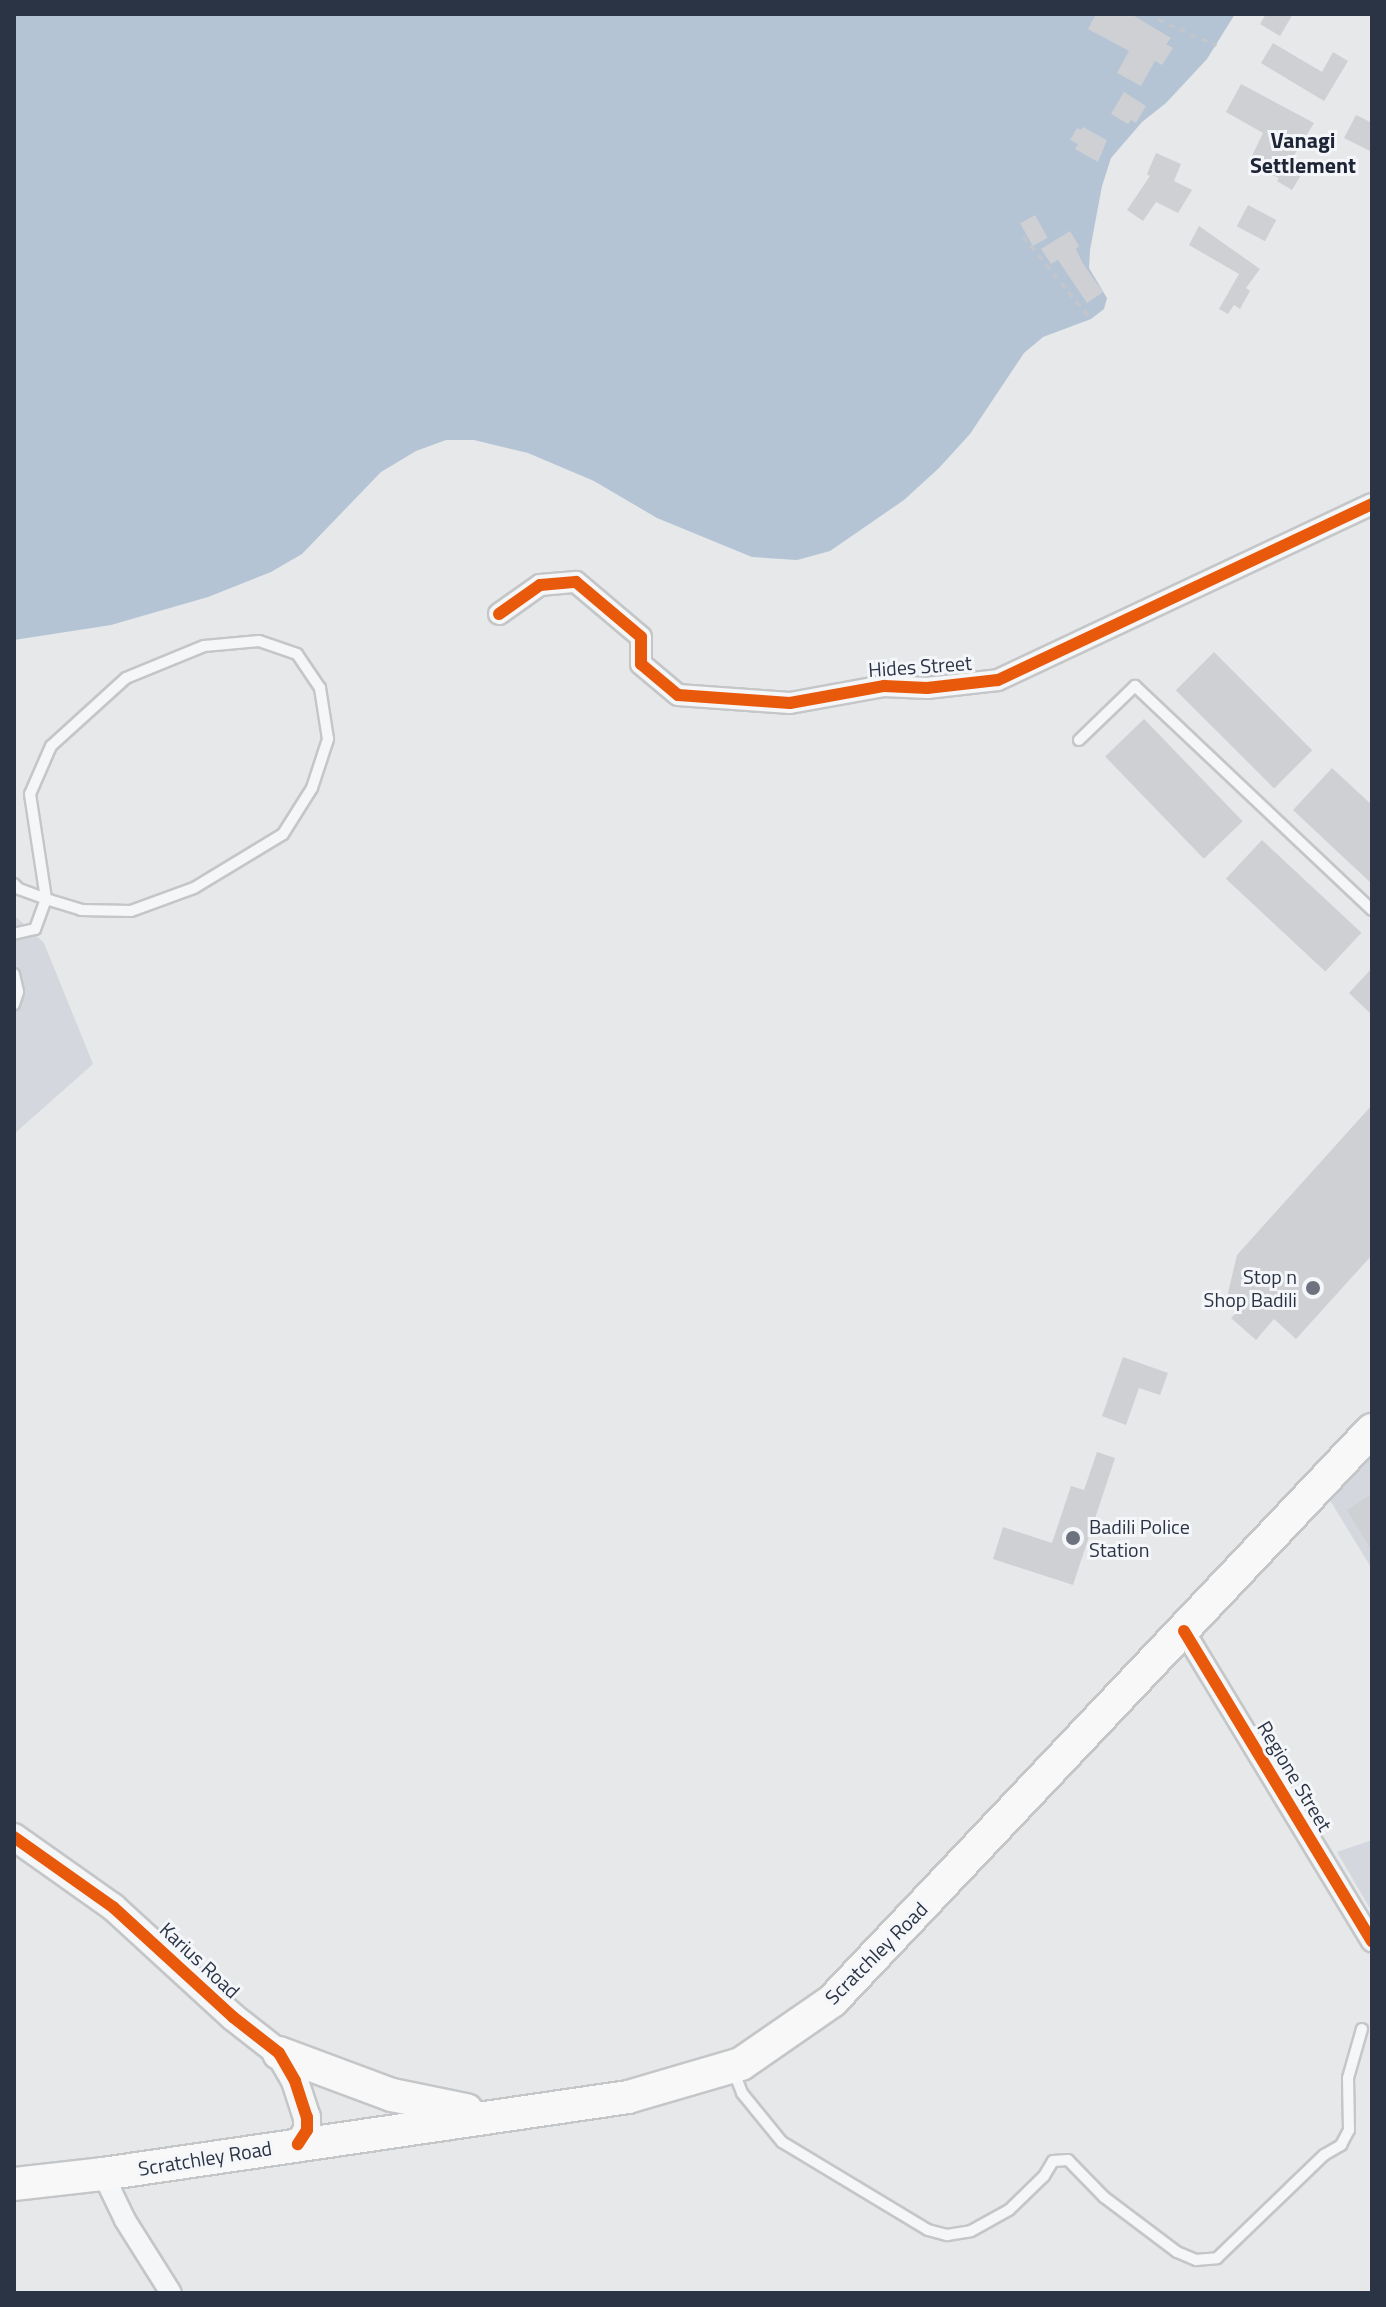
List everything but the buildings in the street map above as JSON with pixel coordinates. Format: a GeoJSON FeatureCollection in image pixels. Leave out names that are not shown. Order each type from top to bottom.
{"type":"FeatureCollection","features":[{"type":"Feature","properties":{"kind":"main road","name":"Scratchley Road"},"geometry":{"type":"LineString","coordinates":[[14,2184],[103,2174],[628,2097],[731,2067],[832,2001],[1372,1430]]}},
{"type":"Feature","properties":{"kind":"main road"},"geometry":{"type":"LineString","coordinates":[[279,2053],[392,2095],[439,2107],[504,2115]]}},
{"type":"Feature","properties":{"kind":"street","name":"Hides Street"},"geometry":{"type":"LineString","coordinates":[[499,614],[540,585],[576,582],[641,637],[641,664],[678,695],[790,703],[884,686],[927,688],[998,680],[1372,504]]}},
{"type":"Feature","properties":{"kind":"street","name":"Regione Street"},"geometry":{"type":"LineString","coordinates":[[1184,1631],[1372,1942]]}},
{"type":"Feature","properties":{"kind":"street","name":"Karius Road"},"geometry":{"type":"LineString","coordinates":[[15,1837],[113,1907],[233,2017],[279,2053],[295,2081],[307,2117],[307,2130],[298,2144]]}},
{"type":"Feature","properties":{"kind":"street"},"geometry":{"type":"LineString","coordinates":[[103,2174],[125,2220],[171,2293]]}},
{"type":"Feature","properties":{"kind":"lane"},"geometry":{"type":"LineString","coordinates":[[14,884],[46,899],[81,910],[131,911],[194,888],[283,834],[312,788],[328,739],[320,688],[297,654],[259,641],[204,646],[126,678],[51,746],[30,794],[46,899],[35,929],[14,934]]}},
{"type":"Feature","properties":{"kind":"lane"},"geometry":{"type":"LineString","coordinates":[[1079,740],[1135,686],[1372,910]]}},
{"type":"Feature","properties":{"kind":"lane"},"geometry":{"type":"LineString","coordinates":[[14,974],[18,992],[14,1004]]}},
{"type":"Feature","properties":{"kind":"lane"},"geometry":{"type":"LineString","coordinates":[[731,2067],[742,2093],[782,2142],[928,2230],[947,2235],[971,2231],[1009,2210],[1044,2176],[1053,2161],[1068,2160],[1104,2197],[1177,2252],[1196,2260],[1217,2258],[1324,2155],[1341,2145],[1349,2130],[1348,2078],[1362,2029]]}},
{"type":"Feature","properties":{"kind":"path"},"geometry":{"type":"LineString","coordinates":[[1158,19],[1216,45]]}},
{"type":"Feature","properties":{"kind":"path"},"geometry":{"type":"LineString","coordinates":[[1023,236],[1091,319]]}},
{"type":"Feature","properties":{"kind":"shaded area"},"geometry":{"type":"Polygon","coordinates":[[[14,915],[44,943],[93,1064],[14,1134],[14,915]]]}},
{"type":"Feature","properties":{"kind":"shaded area"},"geometry":{"type":"Polygon","coordinates":[[[1372,1451],[1372,1569],[1328,1497],[1372,1451]]]}},
{"type":"Feature","properties":{"kind":"shaded area"},"geometry":{"type":"Polygon","coordinates":[[[1372,1840],[1372,1912],[1337,1852],[1372,1840]]]}},
{"type":"Feature","properties":{"kind":"water"},"geometry":{"type":"Polygon","coordinates":[[[14,14],[1235,14],[1207,59],[1166,103],[1142,122],[1111,158],[1102,186],[1089,268],[1107,298],[1104,309],[1091,319],[1043,337],[1024,353],[970,434],[939,468],[904,500],[830,551],[797,560],[752,557],[657,518],[594,481],[528,453],[474,440],[446,440],[416,451],[381,472],[302,554],[271,572],[208,597],[111,625],[14,640],[14,14]]]}},
{"type":"Feature","properties":{"kind":"cycle path"},"geometry":{"type":"LineString","coordinates":[[499,614],[540,585],[576,582],[641,637],[641,664],[678,695],[790,703],[884,686],[927,688],[998,680],[1372,504]]}},
{"type":"Feature","properties":{"kind":"cycle path"},"geometry":{"type":"LineString","coordinates":[[1184,1631],[1372,1942]]}},
{"type":"Feature","properties":{"kind":"cycle path"},"geometry":{"type":"LineString","coordinates":[[14,1837],[113,1907],[233,2017],[279,2053],[295,2081],[307,2117],[307,2130],[298,2144]]}},
{"type":"Feature","properties":{"kind":"place","name":"Stop n Shop Badili"},"geometry":{"type":"Point","coordinates":[1313,1288]}},
{"type":"Feature","properties":{"kind":"place","name":"Badili Police Station"},"geometry":{"type":"Point","coordinates":[1073,1538]}},
{"type":"Feature","properties":{"kind":"district","name":"Vanagi Settlement"},"geometry":{"type":"Point","coordinates":[1303,152]}}]}
